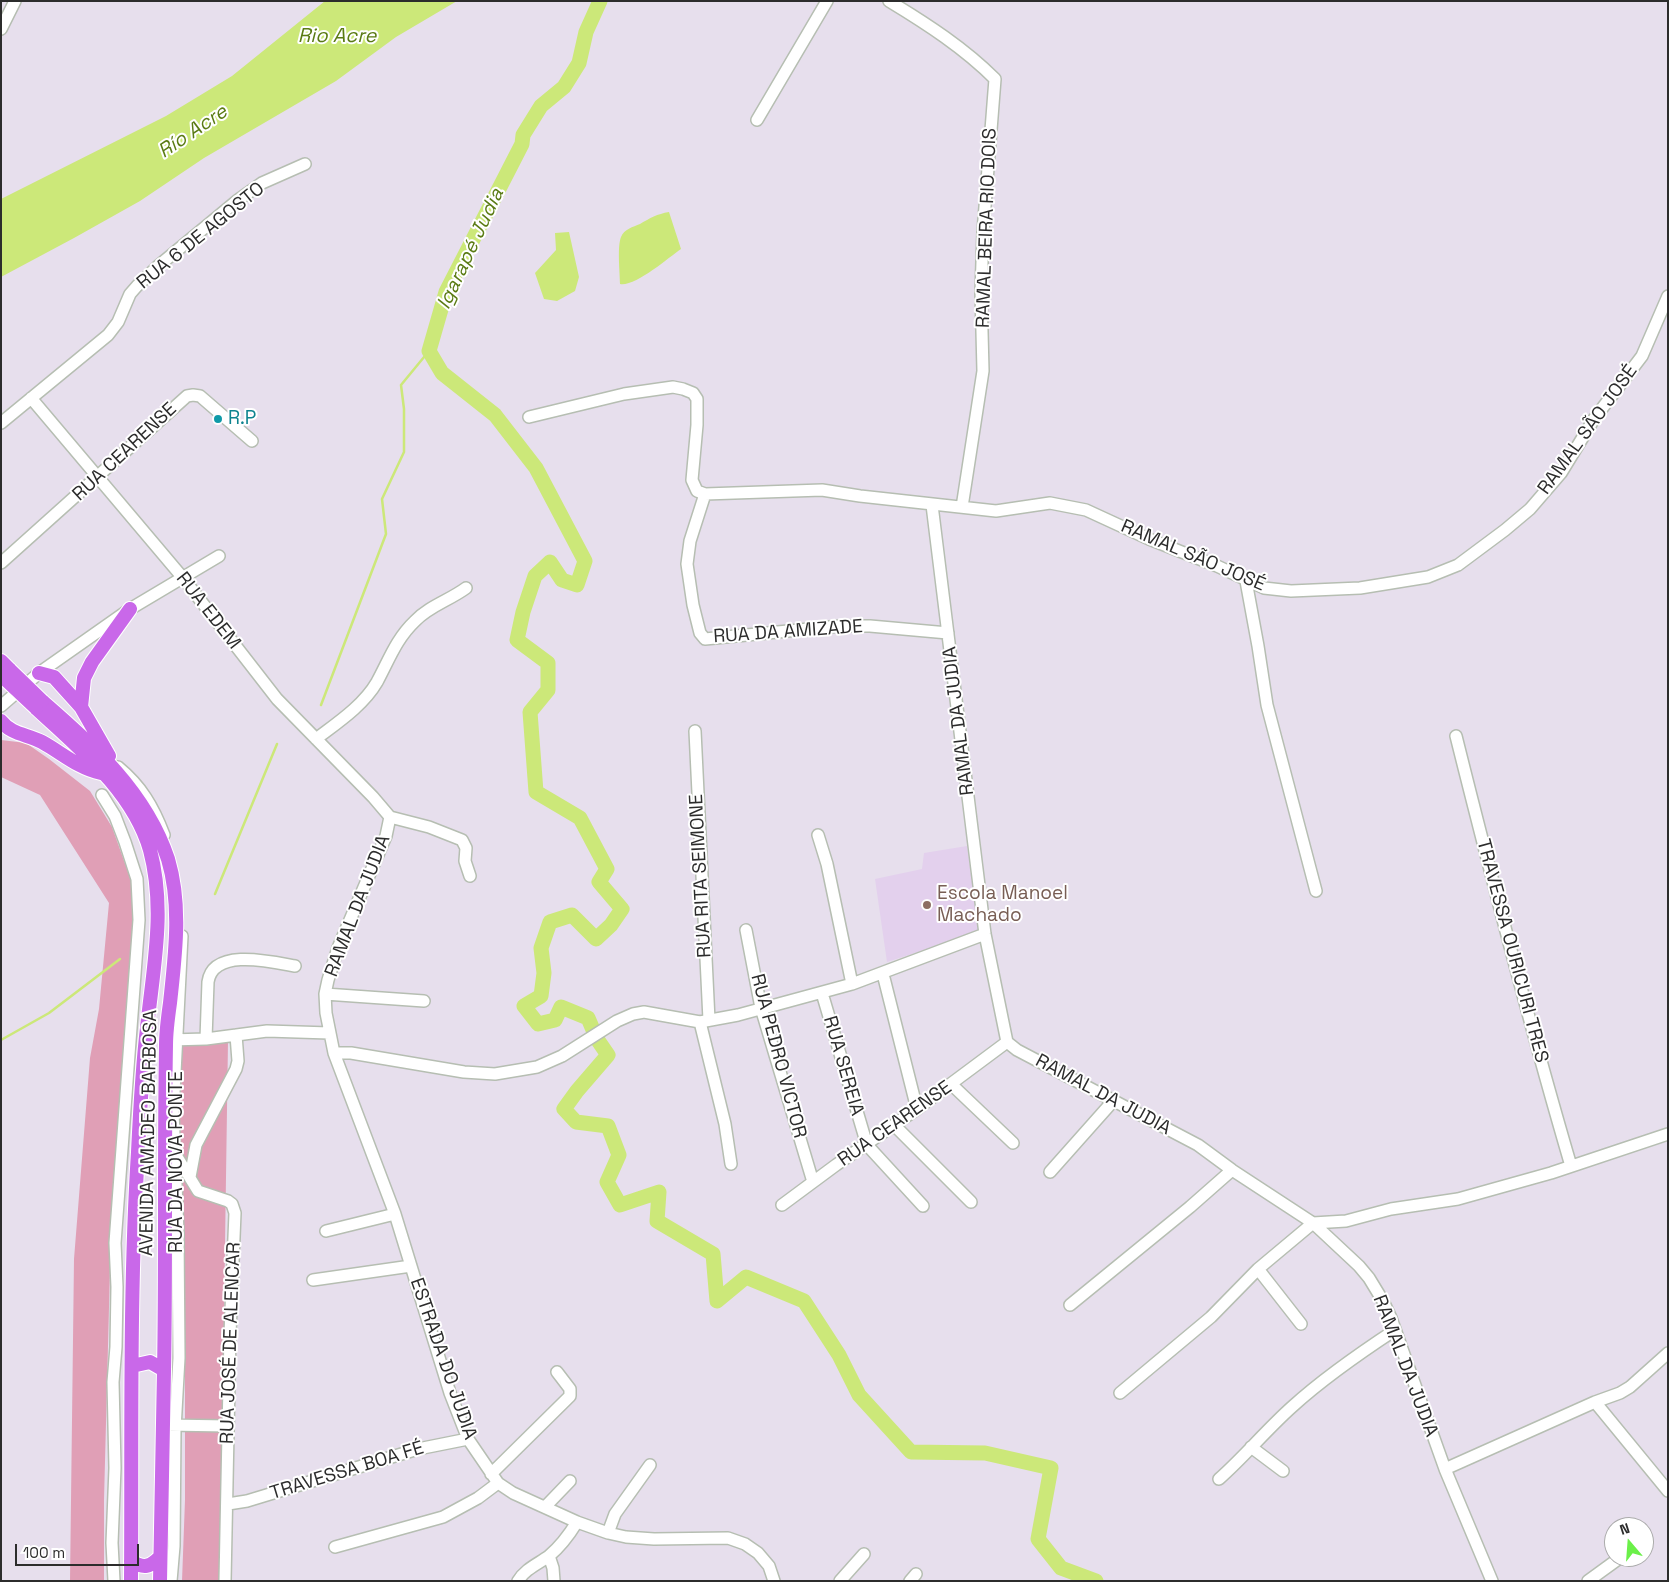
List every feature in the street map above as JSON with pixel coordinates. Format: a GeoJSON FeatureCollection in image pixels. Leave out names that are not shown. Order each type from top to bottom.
{"type":"FeatureCollection","features":[{"type":"Feature","properties":{"kind":"main road"},"geometry":{"type":"LineString","coordinates":[[81,707],[84,678],[92,662],[130,609]]}},
{"type":"Feature","properties":{"kind":"main road","name":"AVENIDA AMADEO BARBOSA"},"geometry":{"type":"LineString","coordinates":[[4,671],[39,705],[123,796],[149,848],[158,891],[159,930],[144,1055],[134,1221],[131,1581]]}},
{"type":"Feature","properties":{"kind":"main road"},"geometry":{"type":"LineString","coordinates":[[40,673],[54,677],[81,707],[116,768]]}},
{"type":"Feature","properties":{"kind":"main road","name":"AVENIDA AMADEO BARBOSA"},"geometry":{"type":"LineString","coordinates":[[39,705],[82,736],[116,768],[135,793],[156,829],[164,847],[172,877],[176,919],[176,946],[165,1137],[164,1370],[169,1425],[160,1581]]}},
{"type":"Feature","properties":{"kind":"main road"},"geometry":{"type":"LineString","coordinates":[[1,721],[8,734],[41,741],[80,766],[103,773]]}},
{"type":"Feature","properties":{"kind":"main road"},"geometry":{"type":"LineString","coordinates":[[132,1366],[150,1362],[164,1370]]}},
{"type":"Feature","properties":{"kind":"main road"},"geometry":{"type":"LineString","coordinates":[[131,1561],[141,1566],[148,1566],[160,1557]]}},
{"type":"Feature","properties":{"kind":"street"},"geometry":{"type":"LineString","coordinates":[[1,29],[15,1]]}},
{"type":"Feature","properties":{"kind":"street"},"geometry":{"type":"LineString","coordinates":[[758,120],[827,1]]}},
{"type":"Feature","properties":{"kind":"street","name":"RAMAL BEIRA RIO DOIS"},"geometry":{"type":"LineString","coordinates":[[890,1],[927,24],[963,51],[995,79],[981,292],[984,371],[962,507]]}},
{"type":"Feature","properties":{"kind":"street","name":"RUA 6 DE AGOSTO"},"geometry":{"type":"LineString","coordinates":[[1,424],[108,335],[118,322],[130,294],[157,267],[238,200],[262,183],[305,164]]}},
{"type":"Feature","properties":{"kind":"street","name":"RAMAL SÃO JOSÉ"},"geometry":{"type":"LineString","coordinates":[[705,494],[822,490],[996,512],[1050,503],[1086,510],[1149,539],[1217,566],[1246,581],[1277,591],[1360,588],[1428,577],[1458,565],[1530,509],[1561,472],[1594,419],[1642,356],[1668,296]]}},
{"type":"Feature","properties":{"kind":"street"},"geometry":{"type":"LineString","coordinates":[[529,417],[624,394],[673,387],[693,393],[697,399],[697,425],[692,474],[694,487],[697,491],[705,494]]}},
{"type":"Feature","properties":{"kind":"street","name":"RUA CEARENSE"},"geometry":{"type":"LineString","coordinates":[[1,564],[187,396],[193,394],[200,396],[252,441]]}},
{"type":"Feature","properties":{"kind":"street","name":"RUA EDEM"},"geometry":{"type":"LineString","coordinates":[[31,398],[182,578],[277,699],[373,797],[390,817]]}},
{"type":"Feature","properties":{"kind":"street","name":"RUA DA AMIZADE"},"geometry":{"type":"LineString","coordinates":[[705,494],[690,541],[687,564],[690,592],[702,637],[709,640],[840,626],[870,626],[948,633]]}},
{"type":"Feature","properties":{"kind":"street","name":"RAMAL DA JUDIA"},"geometry":{"type":"LineString","coordinates":[[932,505],[985,934],[1007,1042],[1017,1050],[1198,1145],[1232,1170],[1313,1223],[1359,1266],[1383,1301],[1396,1330],[1445,1469],[1492,1581]]}},
{"type":"Feature","properties":{"kind":"street"},"geometry":{"type":"LineString","coordinates":[[1,706],[40,673],[130,609],[219,556]]}},
{"type":"Feature","properties":{"kind":"street"},"geometry":{"type":"LineString","coordinates":[[1246,581],[1267,705],[1316,891]]}},
{"type":"Feature","properties":{"kind":"street"},"geometry":{"type":"LineString","coordinates":[[316,739],[362,701],[376,683],[396,644],[414,621],[466,588]]}},
{"type":"Feature","properties":{"kind":"street","name":"RUA RITA SEIMONE"},"geometry":{"type":"LineString","coordinates":[[696,731],[705,1021]]}},
{"type":"Feature","properties":{"kind":"street","name":"TRAVESSA OURICURI TRES"},"geometry":{"type":"LineString","coordinates":[[1456,736],[1518,981],[1571,1166]]}},
{"type":"Feature","properties":{"kind":"street"},"geometry":{"type":"LineString","coordinates":[[102,795],[118,825],[137,879],[139,920],[115,1243],[117,1287],[116,1347],[113,1382],[115,1468],[112,1543],[114,1581]]}},
{"type":"Feature","properties":{"kind":"street"},"geometry":{"type":"LineString","coordinates":[[390,817],[428,826],[462,840],[466,848],[465,861],[470,876]]}},
{"type":"Feature","properties":{"kind":"street","name":"RAMAL DA JUDIA"},"geometry":{"type":"LineString","coordinates":[[334,1053],[326,1013],[325,994],[328,980],[338,948],[386,836],[390,817]]}},
{"type":"Feature","properties":{"kind":"street"},"geometry":{"type":"LineString","coordinates":[[818,835],[827,864],[852,984]]}},
{"type":"Feature","properties":{"kind":"street","name":"RUA PEDRO VICTOR"},"geometry":{"type":"LineString","coordinates":[[746,930],[761,1008],[813,1182]]}},
{"type":"Feature","properties":{"kind":"street"},"geometry":{"type":"LineString","coordinates":[[334,1053],[351,1053],[479,1074],[495,1074],[538,1066],[562,1056],[617,1021],[633,1014],[644,1012],[705,1021],[738,1015],[822,993],[883,974],[985,934]]}},
{"type":"Feature","properties":{"kind":"street"},"geometry":{"type":"LineString","coordinates":[[206,1039],[208,982],[211,974],[217,967],[226,962],[252,959],[295,966]]}},
{"type":"Feature","properties":{"kind":"street"},"geometry":{"type":"LineString","coordinates":[[883,974],[918,1109]]}},
{"type":"Feature","properties":{"kind":"street","name":"RUA SEREIA"},"geometry":{"type":"LineString","coordinates":[[822,993],[867,1145],[923,1206]]}},
{"type":"Feature","properties":{"kind":"street"},"geometry":{"type":"LineString","coordinates":[[325,994],[424,1001]]}},
{"type":"Feature","properties":{"kind":"street"},"geometry":{"type":"LineString","coordinates":[[705,1021],[731,1164]]}},
{"type":"Feature","properties":{"kind":"street"},"geometry":{"type":"LineString","coordinates":[[171,1040],[206,1039],[268,1031],[329,1033]]}},
{"type":"Feature","properties":{"kind":"street"},"geometry":{"type":"LineString","coordinates":[[190,1178],[196,1145],[236,1069],[238,1061],[236,1035]]}},
{"type":"Feature","properties":{"kind":"street","name":"RUA DA NOVA PONTE"},"geometry":{"type":"LineString","coordinates":[[171,1040],[178,1232],[179,1358],[169,1425],[174,1546],[171,1581]]}},
{"type":"Feature","properties":{"kind":"street","name":"RUA CEARENSE"},"geometry":{"type":"LineString","coordinates":[[782,1205],[895,1126],[1007,1042]]}},
{"type":"Feature","properties":{"kind":"street","name":"ESTRADA DO JUDIA"},"geometry":{"type":"LineString","coordinates":[[334,1053],[395,1214],[450,1393],[468,1439],[494,1478],[513,1493],[576,1522],[608,1533],[654,1539],[728,1538],[745,1544],[758,1553],[769,1566],[774,1581]]}},
{"type":"Feature","properties":{"kind":"street"},"geometry":{"type":"LineString","coordinates":[[951,1084],[1013,1143]]}},
{"type":"Feature","properties":{"kind":"street"},"geometry":{"type":"LineString","coordinates":[[1050,1172],[1114,1100]]}},
{"type":"Feature","properties":{"kind":"street"},"geometry":{"type":"LineString","coordinates":[[895,1126],[971,1202]]}},
{"type":"Feature","properties":{"kind":"street"},"geometry":{"type":"LineString","coordinates":[[1120,1393],[1211,1317],[1258,1269],[1313,1223],[1346,1221],[1391,1209],[1458,1199],[1571,1166],[1668,1134]]}},
{"type":"Feature","properties":{"kind":"street","name":"RUA JOSÉ DE ALENCAR"},"geometry":{"type":"LineString","coordinates":[[165,1137],[198,1191],[228,1201],[232,1204],[234,1213],[225,1581]]}},
{"type":"Feature","properties":{"kind":"street"},"geometry":{"type":"LineString","coordinates":[[1070,1304],[1183,1213],[1232,1170]]}},
{"type":"Feature","properties":{"kind":"street"},"geometry":{"type":"LineString","coordinates":[[326,1230],[395,1214]]}},
{"type":"Feature","properties":{"kind":"street"},"geometry":{"type":"LineString","coordinates":[[313,1280],[411,1266]]}},
{"type":"Feature","properties":{"kind":"street"},"geometry":{"type":"LineString","coordinates":[[1258,1269],[1301,1324]]}},
{"type":"Feature","properties":{"kind":"street"},"geometry":{"type":"LineString","coordinates":[[1219,1479],[1288,1411],[1319,1384],[1396,1330]]}},
{"type":"Feature","properties":{"kind":"street"},"geometry":{"type":"LineString","coordinates":[[1445,1469],[1620,1393],[1630,1387],[1668,1353]]}},
{"type":"Feature","properties":{"kind":"street"},"geometry":{"type":"LineString","coordinates":[[335,1547],[444,1517],[478,1498],[494,1478],[570,1396],[570,1389],[557,1372]]}},
{"type":"Feature","properties":{"kind":"street"},"geometry":{"type":"LineString","coordinates":[[1596,1402],[1668,1491]]}},
{"type":"Feature","properties":{"kind":"street"},"geometry":{"type":"LineString","coordinates":[[169,1425],[228,1426]]}},
{"type":"Feature","properties":{"kind":"street","name":"TRAVESSA BOA FÉ"},"geometry":{"type":"LineString","coordinates":[[228,1504],[256,1498],[418,1448],[468,1439]]}},
{"type":"Feature","properties":{"kind":"street"},"geometry":{"type":"LineString","coordinates":[[1251,1447],[1283,1471]]}},
{"type":"Feature","properties":{"kind":"street"},"geometry":{"type":"LineString","coordinates":[[608,1533],[615,1514],[650,1466]]}},
{"type":"Feature","properties":{"kind":"street"},"geometry":{"type":"LineString","coordinates":[[545,1507],[570,1481]]}},
{"type":"Feature","properties":{"kind":"street"},"geometry":{"type":"LineString","coordinates":[[518,1581],[521,1575],[549,1556],[566,1540],[576,1522]]}},
{"type":"Feature","properties":{"kind":"street"},"geometry":{"type":"LineString","coordinates":[[840,1581],[864,1554]]}},
{"type":"Feature","properties":{"kind":"street"},"geometry":{"type":"LineString","coordinates":[[549,1556],[553,1568],[554,1581]]}},
{"type":"Feature","properties":{"kind":"street"},"geometry":{"type":"LineString","coordinates":[[1588,1581],[1608,1567]]}},
{"type":"Feature","properties":{"kind":"shaded area"},"geometry":{"type":"Polygon","coordinates":[[[1,740],[26,743],[90,791],[112,827],[132,883],[133,924],[130,988],[111,1230],[104,1500],[104,1581],[70,1581],[74,1259],[90,1058],[99,1009],[109,903],[40,795],[1,777],[1,740]]]}},
{"type":"Feature","properties":{"kind":"shaded area","name":"Escola Manoel Machado"},"geometry":{"type":"Polygon","coordinates":[[[967,846],[979,932],[887,962],[875,879],[922,869],[924,853],[967,846]]]}},
{"type":"Feature","properties":{"kind":"shaded area"},"geometry":{"type":"Polygon","coordinates":[[[228,1041],[224,1313],[226,1408],[220,1581],[182,1581],[185,1500],[185,1377],[181,1252],[182,1164],[177,1111],[181,1046],[228,1041]]]}},
{"type":"Feature","properties":{"kind":"water","name":"Rio Acre"},"geometry":{"type":"Polygon","coordinates":[[[325,1],[457,1],[396,37],[336,81],[204,158],[140,201],[1,277],[1,199],[166,116],[232,76],[325,1]]]}},
{"type":"Feature","properties":{"kind":"water"},"geometry":{"type":"Polygon","coordinates":[[[669,212],[681,249],[642,277],[626,284],[620,284],[619,247],[622,234],[650,218],[669,212]]]}},
{"type":"Feature","properties":{"kind":"water"},"geometry":{"type":"Polygon","coordinates":[[[569,232],[579,277],[575,291],[557,301],[544,299],[535,273],[556,250],[555,233],[569,232]]]}},
{"type":"Feature","properties":{"kind":"waterway","name":"Igarapé Judia"},"geometry":{"type":"LineString","coordinates":[[600,1],[586,32],[579,63],[564,87],[541,106],[523,135],[522,144],[446,292],[429,351],[442,373],[495,415],[536,468],[585,561],[577,585],[562,580],[550,562],[535,576],[523,612],[517,640],[548,663],[548,690],[530,712],[536,792],[580,818],[607,869],[599,882],[622,909],[611,925],[596,939],[572,915],[550,922],[541,948],[544,973],[541,996],[524,1006],[538,1024],[555,1020],[561,1007],[588,1018],[597,1039],[608,1055],[564,1109],[576,1122],[608,1126],[619,1155],[607,1182],[620,1205],[659,1192],[657,1221],[713,1254],[717,1301],[746,1277],[804,1301],[839,1355],[859,1395],[911,1452],[985,1453],[1051,1468],[1038,1539],[1061,1568],[1096,1581]]}},
{"type":"Feature","properties":{"kind":"waterway"},"geometry":{"type":"LineString","coordinates":[[321,705],[386,534],[382,499],[404,452],[404,409],[401,385],[429,351]]}},
{"type":"Feature","properties":{"kind":"waterway"},"geometry":{"type":"LineString","coordinates":[[215,894],[277,744]]}},
{"type":"Feature","properties":{"kind":"waterway"},"geometry":{"type":"LineString","coordinates":[[1,1040],[49,1013],[120,959]]}},
{"type":"Feature","properties":{"kind":"place","name":"R.P"},"geometry":{"type":"Point","coordinates":[218,419]}},
{"type":"Feature","properties":{"kind":"place","name":"Escola Manoel Machado"},"geometry":{"type":"Point","coordinates":[927,905]}},
{"type":"Feature","properties":{"kind":"water label","name":"Río Acre"},"geometry":{"type":"Point","coordinates":[193,132]}}]}
